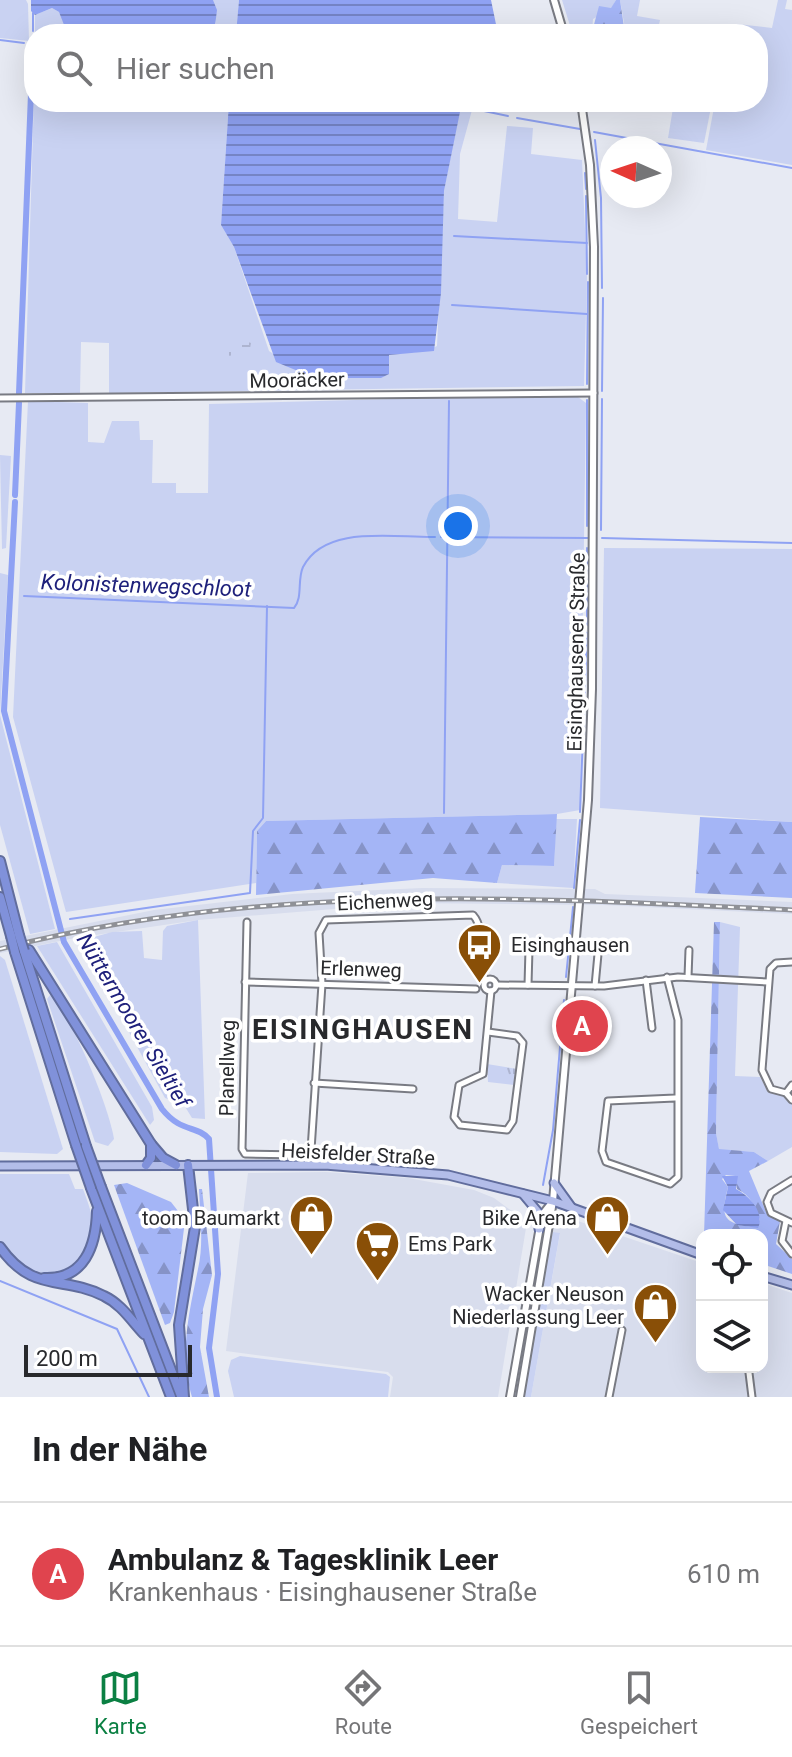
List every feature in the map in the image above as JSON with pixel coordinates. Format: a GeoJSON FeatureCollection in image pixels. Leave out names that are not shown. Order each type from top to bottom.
{"type":"FeatureCollection","features":[{"type":"Feature","properties":{"kind":"highway"},"geometry":{"type":"LineString","coordinates":[[0,861],[76,1145],[182,1397]]}},
{"type":"Feature","properties":{"kind":"highway"},"geometry":{"type":"LineString","coordinates":[[0,897],[20,945],[86,1146],[96,1188],[93,1242],[85,1261],[65,1276],[35,1277]]}},
{"type":"Feature","properties":{"kind":"highway"},"geometry":{"type":"LineString","coordinates":[[20,945],[151,1144],[163,1158],[176,1165]]}},
{"type":"Feature","properties":{"kind":"highway"},"geometry":{"type":"LineString","coordinates":[[146,1165],[151,1158],[151,1144]]}},
{"type":"Feature","properties":{"kind":"highway"},"geometry":{"type":"LineString","coordinates":[[182,1397],[179,1325],[195,1227],[188,1165]]}},
{"type":"Feature","properties":{"kind":"highway"},"geometry":{"type":"LineString","coordinates":[[97,1202],[171,1397]]}},
{"type":"Feature","properties":{"kind":"highway"},"geometry":{"type":"LineString","coordinates":[[0,1247],[11,1261],[35,1277],[103,1295],[123,1310],[147,1338]]}},
{"type":"Feature","properties":{"kind":"main road","name":"Heisfelder Straße"},"geometry":{"type":"LineString","coordinates":[[0,1166],[217,1165],[412,1170],[448,1175],[553,1201],[696,1253]]}},
{"type":"Feature","properties":{"kind":"main road"},"geometry":{"type":"LineString","coordinates":[[554,1183],[574,1209]]}},
{"type":"Feature","properties":{"kind":"main road"},"geometry":{"type":"LineString","coordinates":[[523,1194],[538,1212],[539,1229]]}},
{"type":"Feature","properties":{"kind":"main road"},"geometry":{"type":"LineString","coordinates":[[768,1278],[792,1285]]}},
{"type":"Feature","properties":{"kind":"street"},"geometry":{"type":"LineString","coordinates":[[554,0],[561,24]]}},
{"type":"Feature","properties":{"kind":"street","name":"Eisinghausener Straße"},"geometry":{"type":"LineString","coordinates":[[520,1397],[553,1201],[590,763],[593,198],[582,112]]}},
{"type":"Feature","properties":{"kind":"street","name":"Mooräcker"},"geometry":{"type":"LineString","coordinates":[[0,398],[594,393]]}},
{"type":"Feature","properties":{"kind":"street","name":"Eichenweg"},"geometry":{"type":"LineString","coordinates":[[304,1155],[311,1150],[322,984],[319,933],[326,920],[473,915],[479,923],[479,966],[486,980]]}},
{"type":"Feature","properties":{"kind":"street","name":"Planellweg"},"geometry":{"type":"LineString","coordinates":[[247,922],[242,1151],[247,1154],[304,1155]]}},
{"type":"Feature","properties":{"kind":"street"},"geometry":{"type":"LineString","coordinates":[[528,985],[529,949]]}},
{"type":"Feature","properties":{"kind":"street"},"geometry":{"type":"LineString","coordinates":[[688,977],[689,950]]}},
{"type":"Feature","properties":{"kind":"street"},"geometry":{"type":"LineString","coordinates":[[595,986],[598,954]]}},
{"type":"Feature","properties":{"kind":"street"},"geometry":{"type":"LineString","coordinates":[[792,962],[772,965],[768,982],[762,1074],[771,1089],[786,1093],[792,1100]]}},
{"type":"Feature","properties":{"kind":"street"},"geometry":{"type":"LineString","coordinates":[[496,985],[595,986],[667,977],[768,982]]}},
{"type":"Feature","properties":{"kind":"street"},"geometry":{"type":"LineString","coordinates":[[667,977],[678,1020],[675,1098],[679,1172],[676,1182],[667,1183],[606,1162],[602,1151],[608,1101],[675,1098]]}},
{"type":"Feature","properties":{"kind":"street"},"geometry":{"type":"LineString","coordinates":[[491,991],[484,987],[486,980],[492,980],[496,985]]}},
{"type":"Feature","properties":{"kind":"street"},"geometry":{"type":"LineString","coordinates":[[646,980],[652,1028]]}},
{"type":"Feature","properties":{"kind":"street","name":"Erlenweg"},"geometry":{"type":"LineString","coordinates":[[245,982],[476,989]]}},
{"type":"Feature","properties":{"kind":"street"},"geometry":{"type":"LineString","coordinates":[[488,1032],[517,1036],[523,1043],[513,1121],[507,1130],[462,1125],[454,1117],[459,1085],[483,1074],[491,991],[496,985]]}},
{"type":"Feature","properties":{"kind":"street"},"geometry":{"type":"LineString","coordinates":[[314,1083],[413,1089]]}},
{"type":"Feature","properties":{"kind":"street"},"geometry":{"type":"LineString","coordinates":[[786,1093],[792,1085]]}},
{"type":"Feature","properties":{"kind":"street"},"geometry":{"type":"LineString","coordinates":[[792,1180],[771,1193],[767,1202],[771,1213],[789,1222],[782,1241],[792,1254]]}},
{"type":"Feature","properties":{"kind":"street"},"geometry":{"type":"LineString","coordinates":[[510,1397],[539,1229],[543,1211],[553,1201]]}},
{"type":"Feature","properties":{"kind":"street"},"geometry":{"type":"LineString","coordinates":[[609,1397],[622,1330]]}},
{"type":"Feature","properties":{"kind":"street"},"geometry":{"type":"LineString","coordinates":[[749,1373],[752,1397]]}},
{"type":"Feature","properties":{"kind":"shaded area"},"geometry":{"type":"Polygon","coordinates":[[[31,0],[213,0],[217,10],[215,24],[64,24],[59,12],[52,8],[35,15],[31,11],[31,0]]]}},
{"type":"Feature","properties":{"kind":"shaded area"},"geometry":{"type":"Polygon","coordinates":[[[239,0],[491,0],[496,24],[237,24],[239,0]]]}},
{"type":"Feature","properties":{"kind":"shaded area"},"geometry":{"type":"Polygon","coordinates":[[[228,112],[460,112],[444,191],[441,293],[434,351],[389,355],[389,374],[381,378],[315,378],[276,362],[234,247],[221,225],[228,112]]]}},
{"type":"Feature","properties":{"kind":"shaded area"},"geometry":{"type":"Polygon","coordinates":[[[422,888],[595,889],[605,894],[792,902],[792,914],[604,905],[408,903],[198,920],[75,938],[0,953],[0,941],[154,910],[292,894],[422,888]]]}},
{"type":"Feature","properties":{"kind":"shaded area"},"geometry":{"type":"Polygon","coordinates":[[[326,1172],[408,1178],[474,1190],[494,1198],[527,1222],[498,1397],[390,1397],[393,1377],[388,1372],[226,1351],[248,1173],[326,1172]]]}},
{"type":"Feature","properties":{"kind":"shaded area"},"geometry":{"type":"Polygon","coordinates":[[[722,1176],[738,1176],[736,1189],[758,1211],[758,1228],[737,1225],[723,1210],[728,1187],[722,1176]]]}},
{"type":"Feature","properties":{"kind":"shaded area"},"geometry":{"type":"Polygon","coordinates":[[[572,1219],[696,1261],[696,1373],[768,1373],[768,1285],[792,1293],[792,1397],[531,1397],[560,1234],[553,1232],[555,1220],[572,1219]]]}},
{"type":"Feature","properties":{"kind":"green space"},"geometry":{"type":"Polygon","coordinates":[[[0,0],[26,0],[29,24],[24,24],[24,40],[0,38],[0,0]]]}},
{"type":"Feature","properties":{"kind":"green space"},"geometry":{"type":"Polygon","coordinates":[[[213,0],[239,0],[237,24],[216,24],[213,0]]]}},
{"type":"Feature","properties":{"kind":"green space"},"geometry":{"type":"Polygon","coordinates":[[[562,0],[616,0],[611,9],[593,19],[593,24],[569,24],[562,0]]]}},
{"type":"Feature","properties":{"kind":"green space"},"geometry":{"type":"Polygon","coordinates":[[[616,0],[620,0],[624,24],[594,24],[599,6],[611,8],[616,0]]]}},
{"type":"Feature","properties":{"kind":"green space"},"geometry":{"type":"Polygon","coordinates":[[[620,0],[640,0],[637,16],[660,20],[659,24],[624,24],[620,0]]]}},
{"type":"Feature","properties":{"kind":"green space"},"geometry":{"type":"Polygon","coordinates":[[[778,0],[787,0],[785,9],[792,10],[792,165],[706,150],[713,112],[768,112],[768,28],[772,28],[778,0]]]}},
{"type":"Feature","properties":{"kind":"green space"},"geometry":{"type":"Polygon","coordinates":[[[52,8],[59,12],[65,24],[35,24],[35,15],[52,8]]]}},
{"type":"Feature","properties":{"kind":"green space"},"geometry":{"type":"Polygon","coordinates":[[[34,112],[228,112],[221,225],[234,247],[269,351],[301,372],[388,360],[389,355],[420,352],[437,346],[444,191],[459,112],[471,112],[460,154],[458,219],[497,222],[507,126],[533,128],[531,154],[582,160],[587,277],[584,386],[109,393],[109,343],[81,342],[80,393],[25,393],[34,112]]]}},
{"type":"Feature","properties":{"kind":"green space"},"geometry":{"type":"Polygon","coordinates":[[[672,112],[710,112],[704,143],[668,136],[672,112]]]}},
{"type":"Feature","properties":{"kind":"green space"},"geometry":{"type":"Polygon","coordinates":[[[231,336],[251,343],[249,354],[226,356],[226,339],[231,336]]]}},
{"type":"Feature","properties":{"kind":"green space"},"geometry":{"type":"Polygon","coordinates":[[[578,397],[586,403],[580,810],[557,814],[266,821],[257,831],[256,883],[66,912],[13,717],[28,401],[88,403],[88,442],[104,443],[112,421],[139,421],[140,440],[153,440],[152,483],[176,483],[176,493],[208,493],[209,404],[578,397]]]}},
{"type":"Feature","properties":{"kind":"green space"},"geometry":{"type":"Polygon","coordinates":[[[0,455],[11,456],[6,548],[2,549],[0,455]]]}},
{"type":"Feature","properties":{"kind":"green space"},"geometry":{"type":"Polygon","coordinates":[[[604,548],[792,549],[792,822],[600,808],[604,548]]]}},
{"type":"Feature","properties":{"kind":"green space"},"geometry":{"type":"Polygon","coordinates":[[[0,573],[8,575],[0,715],[0,573]]]}},
{"type":"Feature","properties":{"kind":"green space"},"geometry":{"type":"Polygon","coordinates":[[[0,715],[55,929],[30,934],[0,825],[0,715]]]}},
{"type":"Feature","properties":{"kind":"green space"},"geometry":{"type":"Polygon","coordinates":[[[557,814],[554,866],[502,865],[497,883],[433,878],[256,895],[257,831],[266,821],[557,814]]]}},
{"type":"Feature","properties":{"kind":"green space"},"geometry":{"type":"Polygon","coordinates":[[[700,817],[792,822],[792,898],[695,893],[700,817]]]}},
{"type":"Feature","properties":{"kind":"green space"},"geometry":{"type":"Polygon","coordinates":[[[556,819],[577,819],[573,888],[497,883],[502,865],[554,866],[556,819]]]}},
{"type":"Feature","properties":{"kind":"green space"},"geometry":{"type":"Polygon","coordinates":[[[198,920],[205,1119],[192,1118],[184,1105],[165,1098],[87,955],[94,937],[112,932],[142,931],[144,958],[162,960],[163,931],[167,926],[198,920]]]}},
{"type":"Feature","properties":{"kind":"green space"},"geometry":{"type":"Polygon","coordinates":[[[714,922],[720,922],[716,1133],[719,1149],[754,1152],[768,1161],[749,1171],[766,1212],[780,1221],[776,1244],[792,1259],[792,1274],[768,1266],[768,1229],[704,1229],[714,922]],[[726,1175],[722,1179],[728,1187],[724,1205],[726,1216],[735,1223],[754,1227],[760,1220],[754,1206],[737,1189],[735,1176],[726,1175]]]}},
{"type":"Feature","properties":{"kind":"green space"},"geometry":{"type":"Polygon","coordinates":[[[720,922],[740,927],[735,1076],[760,1077],[768,1092],[792,1096],[792,1147],[768,1161],[754,1152],[719,1150],[716,1133],[720,922]]]}},
{"type":"Feature","properties":{"kind":"green space"},"geometry":{"type":"Polygon","coordinates":[[[57,942],[152,1107],[154,1120],[150,1125],[37,946],[57,942]]]}},
{"type":"Feature","properties":{"kind":"green space"},"geometry":{"type":"Polygon","coordinates":[[[0,956],[5,960],[63,1149],[57,1154],[0,1152],[0,956]]]}},
{"type":"Feature","properties":{"kind":"green space"},"geometry":{"type":"Polygon","coordinates":[[[50,995],[79,1041],[97,1085],[114,1139],[108,1146],[95,1142],[47,999],[50,995]]]}},
{"type":"Feature","properties":{"kind":"green space"},"geometry":{"type":"Polygon","coordinates":[[[487,1064],[517,1069],[514,1085],[488,1082],[487,1064]]]}},
{"type":"Feature","properties":{"kind":"green space"},"geometry":{"type":"Polygon","coordinates":[[[0,1174],[69,1174],[75,1189],[83,1189],[92,1215],[93,1231],[83,1256],[74,1265],[52,1273],[40,1272],[28,1269],[4,1250],[0,1242],[0,1174]]]}},
{"type":"Feature","properties":{"kind":"green space"},"geometry":{"type":"Polygon","coordinates":[[[127,1183],[171,1202],[185,1220],[174,1312],[170,1323],[165,1325],[114,1185],[127,1183]]]}},
{"type":"Feature","properties":{"kind":"green space"},"geometry":{"type":"Polygon","coordinates":[[[199,1189],[202,1189],[212,1275],[203,1309],[200,1347],[209,1397],[192,1397],[186,1364],[189,1317],[201,1249],[199,1189]]]}},
{"type":"Feature","properties":{"kind":"green space"},"geometry":{"type":"Polygon","coordinates":[[[540,1232],[544,1232],[518,1397],[512,1397],[540,1232]]]}},
{"type":"Feature","properties":{"kind":"green space"},"geometry":{"type":"Polygon","coordinates":[[[553,1232],[560,1233],[531,1397],[523,1397],[544,1267],[553,1232]]]}},
{"type":"Feature","properties":{"kind":"green space"},"geometry":{"type":"Polygon","coordinates":[[[240,1356],[386,1374],[390,1377],[388,1397],[234,1397],[228,1371],[231,1360],[240,1356]]]}},
{"type":"Feature","properties":{"kind":"waterway"},"geometry":{"type":"LineString","coordinates":[[33,13],[33,24]]}},
{"type":"Feature","properties":{"kind":"waterway","name":"Nüttermoorer Sieltief"},"geometry":{"type":"LineString","coordinates":[[0,40],[24,43]]}},
{"type":"Feature","properties":{"kind":"waterway","name":"Nüttermoorer Sieltief"},"geometry":{"type":"LineString","coordinates":[[19,393],[30,112]]}},
{"type":"Feature","properties":{"kind":"waterway"},"geometry":{"type":"LineString","coordinates":[[489,112],[508,116]]}},
{"type":"Feature","properties":{"kind":"waterway"},"geometry":{"type":"LineString","coordinates":[[517,118],[580,129]]}},
{"type":"Feature","properties":{"kind":"waterway"},"geometry":{"type":"LineString","coordinates":[[594,132],[792,168]]}},
{"type":"Feature","properties":{"kind":"waterway"},"geometry":{"type":"LineString","coordinates":[[595,140],[601,198],[602,288]]}},
{"type":"Feature","properties":{"kind":"waterway"},"geometry":{"type":"LineString","coordinates":[[585,173],[586,189]]}},
{"type":"Feature","properties":{"kind":"waterway"},"geometry":{"type":"LineString","coordinates":[[586,196],[587,274]]}},
{"type":"Feature","properties":{"kind":"waterway"},"geometry":{"type":"LineString","coordinates":[[454,236],[587,243]]}},
{"type":"Feature","properties":{"kind":"waterway"},"geometry":{"type":"LineString","coordinates":[[587,384],[588,282]]}},
{"type":"Feature","properties":{"kind":"waterway"},"geometry":{"type":"LineString","coordinates":[[602,391],[603,298]]}},
{"type":"Feature","properties":{"kind":"waterway"},"geometry":{"type":"LineString","coordinates":[[452,305],[587,314]]}},
{"type":"Feature","properties":{"kind":"waterway"},"geometry":{"type":"LineString","coordinates":[[601,530],[602,399]]}},
{"type":"Feature","properties":{"kind":"waterway"},"geometry":{"type":"LineString","coordinates":[[587,400],[587,526]]}},
{"type":"Feature","properties":{"kind":"waterway"},"geometry":{"type":"LineString","coordinates":[[444,813],[449,401]]}},
{"type":"Feature","properties":{"kind":"waterway","name":"Nüttermoorer Sieltief"},"geometry":{"type":"LineString","coordinates":[[15,495],[19,403]]}},
{"type":"Feature","properties":{"kind":"waterway","name":"Nüttermoorer Sieltief"},"geometry":{"type":"LineString","coordinates":[[15,502],[4,711],[64,942],[162,1109],[176,1122],[209,1139],[218,1274],[209,1348],[217,1397]]}},
{"type":"Feature","properties":{"kind":"waterway","name":"Kolonistenwegschloot"},"geometry":{"type":"LineString","coordinates":[[24,596],[294,608],[303,567],[313,553],[327,544],[362,536],[435,537]]}},
{"type":"Feature","properties":{"kind":"waterway","name":"Kolonistenwegschloot"},"geometry":{"type":"LineString","coordinates":[[441,537],[588,538]]}},
{"type":"Feature","properties":{"kind":"waterway","name":"Kolonistenwegschloot"},"geometry":{"type":"LineString","coordinates":[[602,538],[792,543]]}},
{"type":"Feature","properties":{"kind":"waterway"},"geometry":{"type":"LineString","coordinates":[[587,548],[587,625]]}},
{"type":"Feature","properties":{"kind":"waterway","name":"Kolonistenwegschloot"},"geometry":{"type":"LineString","coordinates":[[70,919],[250,893],[253,831],[263,818],[267,606]]}},
{"type":"Feature","properties":{"kind":"waterway"},"geometry":{"type":"LineString","coordinates":[[580,812],[587,633]]}},
{"type":"Feature","properties":{"kind":"waterway"},"geometry":{"type":"LineString","coordinates":[[574,888],[580,820]]}},
{"type":"Feature","properties":{"kind":"waterway"},"geometry":{"type":"LineString","coordinates":[[566,977],[573,907]]}},
{"type":"Feature","properties":{"kind":"waterway"},"geometry":{"type":"LineString","coordinates":[[543,1185],[553,1130],[564,1000]]}},
{"type":"Feature","properties":{"kind":"waterway"},"geometry":{"type":"LineString","coordinates":[[0,1281],[117,1329],[149,1397]]}},
{"type":"Feature","properties":{"kind":"railway"},"geometry":{"type":"LineString","coordinates":[[0,949],[98,928],[196,913],[295,904],[494,899],[792,910]]}},
{"type":"Feature","properties":{"kind":"place","name":"Eisinghausen"},"geometry":{"type":"Point","coordinates":[480,984]}},
{"type":"Feature","properties":{"kind":"place","name":"Ambulanz & Tagesklinik Leer"},"geometry":{"type":"Point","coordinates":[582,1026]}},
{"type":"Feature","properties":{"kind":"place","name":"toom Baumarkt"},"geometry":{"type":"Point","coordinates":[311,1257]}},
{"type":"Feature","properties":{"kind":"place","name":"Bike Arena"},"geometry":{"type":"Point","coordinates":[608,1257]}},
{"type":"Feature","properties":{"kind":"place","name":"Ems Park"},"geometry":{"type":"Point","coordinates":[377,1283]}},
{"type":"Feature","properties":{"kind":"place","name":"Wacker Neuson Niederlassung Leer"},"geometry":{"type":"Point","coordinates":[655,1345]}},
{"type":"Feature","properties":{"kind":"district","name":"EISINGHAUSEN"},"geometry":{"type":"Point","coordinates":[363,1029]}}]}
